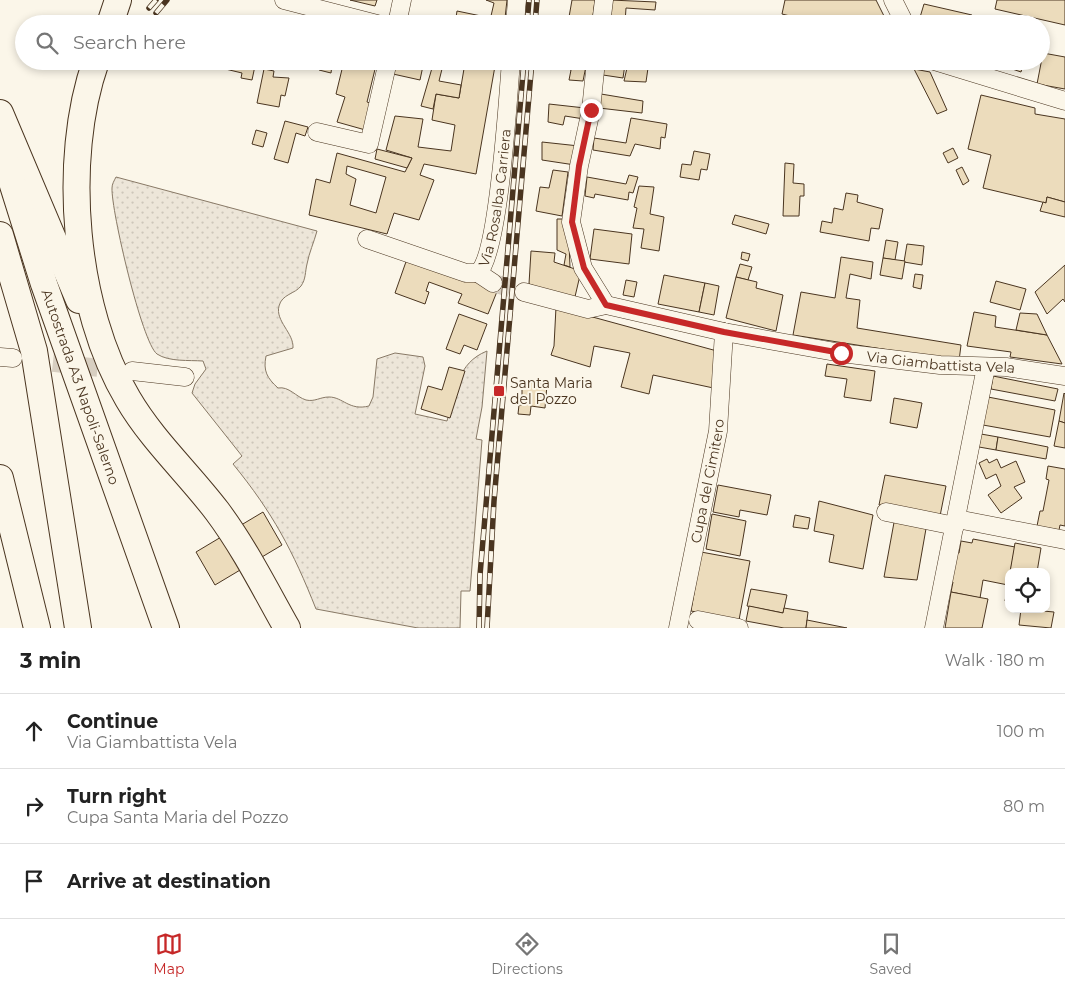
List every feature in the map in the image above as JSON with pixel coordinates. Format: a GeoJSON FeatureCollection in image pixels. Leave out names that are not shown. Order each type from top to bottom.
{"type":"FeatureCollection","features":[{"type":"Feature","properties":{"kind":"highway"},"geometry":{"type":"LineString","coordinates":[[113,15],[118,0]]}},
{"type":"Feature","properties":{"kind":"highway"},"geometry":{"type":"LineString","coordinates":[[94,70],[83,116],[77,164],[76,224],[86,284],[103,342],[124,376]]}},
{"type":"Feature","properties":{"kind":"highway"},"geometry":{"type":"LineString","coordinates":[[0,114],[58,253],[124,376],[140,417],[219,513],[287,628]]}},
{"type":"Feature","properties":{"kind":"highway","name":"Autostrada A3 Napoli-Salerno"},"geometry":{"type":"LineString","coordinates":[[0,144],[44,284],[166,628]]}},
{"type":"Feature","properties":{"kind":"highway","name":"Autostrada A3 Napoli-Salerno"},"geometry":{"type":"LineString","coordinates":[[0,235],[34,351],[78,628]]}},
{"type":"Feature","properties":{"kind":"highway"},"geometry":{"type":"LineString","coordinates":[[0,459],[11,523]]}},
{"type":"Feature","properties":{"kind":"highway"},"geometry":{"type":"LineString","coordinates":[[0,478],[37,628]]}},
{"type":"Feature","properties":{"kind":"street"},"geometry":{"type":"LineString","coordinates":[[284,0],[342,15]]}},
{"type":"Feature","properties":{"kind":"street"},"geometry":{"type":"LineString","coordinates":[[399,15],[402,0]]}},
{"type":"Feature","properties":{"kind":"street"},"geometry":{"type":"LineString","coordinates":[[516,15],[517,0]]}},
{"type":"Feature","properties":{"kind":"street"},"geometry":{"type":"LineString","coordinates":[[602,15],[604,0]]}},
{"type":"Feature","properties":{"kind":"street"},"geometry":{"type":"LineString","coordinates":[[893,0],[900,15]]}},
{"type":"Feature","properties":{"kind":"street"},"geometry":{"type":"LineString","coordinates":[[318,132],[369,144],[386,70]]}},
{"type":"Feature","properties":{"kind":"street","name":"Via Rosalba Carriera"},"geometry":{"type":"LineString","coordinates":[[368,239],[466,274],[478,273],[487,260],[492,238],[510,70]]}},
{"type":"Feature","properties":{"kind":"street"},"geometry":{"type":"LineString","coordinates":[[595,70],[591,110],[579,166],[572,222],[584,268],[606,305]]}},
{"type":"Feature","properties":{"kind":"street"},"geometry":{"type":"LineString","coordinates":[[963,70],[1065,101]]}},
{"type":"Feature","properties":{"kind":"street"},"geometry":{"type":"LineString","coordinates":[[478,273],[493,284]]}},
{"type":"Feature","properties":{"kind":"street","name":"Via Giambattista Vela"},"geometry":{"type":"LineString","coordinates":[[524,292],[588,308],[606,305],[724,332],[841,353],[940,365],[1006,367],[1065,376]]}},
{"type":"Feature","properties":{"kind":"street","name":"Cupa del Cimitero"},"geometry":{"type":"LineString","coordinates":[[678,628],[718,431],[724,332]]}},
{"type":"Feature","properties":{"kind":"street"},"geometry":{"type":"LineString","coordinates":[[934,628],[986,367]]}},
{"type":"Feature","properties":{"kind":"street"},"geometry":{"type":"LineString","coordinates":[[124,376],[185,377]]}},
{"type":"Feature","properties":{"kind":"street"},"geometry":{"type":"LineString","coordinates":[[886,512],[1065,540]]}},
{"type":"Feature","properties":{"kind":"street"},"geometry":{"type":"LineString","coordinates":[[698,620],[739,628]]}},
{"type":"Feature","properties":{"kind":"shaded area"},"geometry":{"type":"Polygon","coordinates":[[[116,177],[317,231],[303,283],[298,289],[283,299],[279,306],[280,317],[291,337],[293,348],[266,356],[265,366],[267,374],[278,388],[289,390],[306,400],[329,397],[356,407],[369,406],[373,397],[377,359],[395,353],[423,357],[425,366],[415,414],[447,421],[455,389],[463,371],[477,356],[487,351],[482,407],[476,439],[482,440],[470,591],[461,591],[460,628],[418,628],[316,609],[281,533],[260,499],[233,464],[242,456],[192,393],[195,384],[206,369],[203,361],[162,357],[157,354],[151,345],[128,275],[116,222],[112,188],[116,177]]]}},
{"type":"Feature","properties":{"kind":"building"},"geometry":{"type":"Polygon","coordinates":[[[350,0],[377,0],[375,6],[350,0]]]}},
{"type":"Feature","properties":{"kind":"building"},"geometry":{"type":"Polygon","coordinates":[[[486,0],[507,0],[505,15],[491,15],[494,3],[486,0]]]}},
{"type":"Feature","properties":{"kind":"building"},"geometry":{"type":"Polygon","coordinates":[[[572,0],[595,0],[593,15],[569,15],[572,0]]]}},
{"type":"Feature","properties":{"kind":"building"},"geometry":{"type":"Polygon","coordinates":[[[610,0],[656,2],[655,10],[626,8],[626,15],[609,15],[610,0]]]}},
{"type":"Feature","properties":{"kind":"building"},"geometry":{"type":"Polygon","coordinates":[[[785,0],[876,0],[884,15],[786,15],[782,14],[785,0]]]}},
{"type":"Feature","properties":{"kind":"building"},"geometry":{"type":"Polygon","coordinates":[[[997,0],[1065,0],[1065,25],[1050,22],[1050,15],[1021,15],[995,9],[997,0]]]}},
{"type":"Feature","properties":{"kind":"building"},"geometry":{"type":"Polygon","coordinates":[[[924,4],[972,15],[921,15],[924,4]]]}},
{"type":"Feature","properties":{"kind":"building"},"geometry":{"type":"Polygon","coordinates":[[[457,11],[476,15],[456,15],[457,11]]]}},
{"type":"Feature","properties":{"kind":"building"},"geometry":{"type":"Polygon","coordinates":[[[1050,54],[1065,57],[1065,89],[1037,84],[1040,70],[1050,70],[1050,54]]]}},
{"type":"Feature","properties":{"kind":"building"},"geometry":{"type":"Polygon","coordinates":[[[230,70],[254,70],[252,80],[241,78],[242,73],[230,70]]]}},
{"type":"Feature","properties":{"kind":"building"},"geometry":{"type":"Polygon","coordinates":[[[264,70],[274,71],[273,77],[289,78],[285,96],[281,95],[279,107],[257,103],[264,70]]]}},
{"type":"Feature","properties":{"kind":"building"},"geometry":{"type":"Polygon","coordinates":[[[319,70],[331,70],[331,73],[319,70]]]}},
{"type":"Feature","properties":{"kind":"building"},"geometry":{"type":"Polygon","coordinates":[[[342,70],[375,70],[367,102],[377,105],[369,131],[337,122],[345,97],[336,94],[342,70]]]}},
{"type":"Feature","properties":{"kind":"building"},"geometry":{"type":"Polygon","coordinates":[[[394,70],[422,70],[420,80],[393,74],[394,70]]]}},
{"type":"Feature","properties":{"kind":"building"},"geometry":{"type":"Polygon","coordinates":[[[431,70],[442,70],[439,81],[461,85],[459,98],[436,94],[433,109],[421,106],[431,70]]]}},
{"type":"Feature","properties":{"kind":"building"},"geometry":{"type":"Polygon","coordinates":[[[464,70],[494,70],[476,174],[424,164],[420,175],[434,180],[419,220],[394,213],[387,234],[309,215],[316,179],[330,183],[337,153],[405,172],[412,158],[386,150],[395,116],[423,119],[418,147],[451,151],[455,125],[432,120],[436,94],[459,98],[464,70]],[[347,166],[346,174],[356,179],[350,205],[376,213],[386,177],[347,166]]]}},
{"type":"Feature","properties":{"kind":"building"},"geometry":{"type":"Polygon","coordinates":[[[571,70],[585,70],[583,81],[569,80],[571,70]]]}},
{"type":"Feature","properties":{"kind":"building"},"geometry":{"type":"Polygon","coordinates":[[[603,70],[624,70],[623,78],[603,75],[603,70]]]}},
{"type":"Feature","properties":{"kind":"building"},"geometry":{"type":"Polygon","coordinates":[[[627,70],[648,70],[646,82],[624,81],[627,70]]]}},
{"type":"Feature","properties":{"kind":"building"},"geometry":{"type":"Polygon","coordinates":[[[915,70],[930,72],[947,110],[937,114],[915,70]]]}},
{"type":"Feature","properties":{"kind":"building"},"geometry":{"type":"Polygon","coordinates":[[[601,94],[643,101],[642,113],[599,108],[601,94]]]}},
{"type":"Feature","properties":{"kind":"building"},"geometry":{"type":"Polygon","coordinates":[[[981,95],[1035,108],[1035,114],[1065,119],[1065,202],[1047,197],[1046,203],[983,188],[991,155],[968,149],[981,95]]]}},
{"type":"Feature","properties":{"kind":"building"},"geometry":{"type":"Polygon","coordinates":[[[549,104],[585,108],[584,119],[565,116],[563,125],[548,122],[549,104]]]}},
{"type":"Feature","properties":{"kind":"building"},"geometry":{"type":"Polygon","coordinates":[[[631,118],[667,124],[665,138],[661,137],[660,149],[635,144],[630,156],[593,150],[594,138],[626,143],[631,118]]]}},
{"type":"Feature","properties":{"kind":"building"},"geometry":{"type":"Polygon","coordinates":[[[285,121],[308,127],[305,136],[296,133],[288,163],[274,159],[285,121]]]}},
{"type":"Feature","properties":{"kind":"building"},"geometry":{"type":"Polygon","coordinates":[[[256,130],[267,133],[263,147],[252,144],[256,130]]]}},
{"type":"Feature","properties":{"kind":"building"},"geometry":{"type":"Polygon","coordinates":[[[542,142],[579,146],[575,165],[542,160],[542,142]]]}},
{"type":"Feature","properties":{"kind":"building"},"geometry":{"type":"Polygon","coordinates":[[[953,148],[958,158],[948,163],[943,153],[953,148]]]}},
{"type":"Feature","properties":{"kind":"building"},"geometry":{"type":"Polygon","coordinates":[[[377,149],[412,158],[407,168],[375,159],[377,149]]]}},
{"type":"Feature","properties":{"kind":"building"},"geometry":{"type":"Polygon","coordinates":[[[694,151],[710,154],[707,170],[701,169],[699,180],[680,177],[682,164],[691,165],[694,151]]]}},
{"type":"Feature","properties":{"kind":"building"},"geometry":{"type":"Polygon","coordinates":[[[785,163],[794,164],[793,183],[804,184],[804,196],[800,196],[799,216],[783,216],[785,163]]]}},
{"type":"Feature","properties":{"kind":"building"},"geometry":{"type":"Polygon","coordinates":[[[962,167],[969,181],[963,185],[956,170],[962,167]]]}},
{"type":"Feature","properties":{"kind":"building"},"geometry":{"type":"Polygon","coordinates":[[[553,170],[568,172],[562,216],[536,211],[540,187],[549,188],[553,170]]]}},
{"type":"Feature","properties":{"kind":"building"},"geometry":{"type":"Polygon","coordinates":[[[629,175],[638,177],[633,193],[629,192],[628,200],[595,194],[594,198],[585,196],[587,177],[626,184],[629,175]]]}},
{"type":"Feature","properties":{"kind":"building"},"geometry":{"type":"Polygon","coordinates":[[[639,186],[654,187],[650,214],[664,217],[659,251],[641,248],[644,229],[633,228],[637,208],[634,207],[639,186]]]}},
{"type":"Feature","properties":{"kind":"building"},"geometry":{"type":"Polygon","coordinates":[[[846,193],[858,195],[857,202],[883,209],[879,229],[871,228],[869,241],[820,232],[822,221],[832,223],[834,208],[843,210],[846,193]]]}},
{"type":"Feature","properties":{"kind":"building"},"geometry":{"type":"Polygon","coordinates":[[[1047,197],[1065,202],[1065,217],[1040,211],[1043,202],[1046,203],[1047,197]]]}},
{"type":"Feature","properties":{"kind":"building"},"geometry":{"type":"Polygon","coordinates":[[[735,215],[769,224],[766,234],[732,224],[735,215]]]}},
{"type":"Feature","properties":{"kind":"building"},"geometry":{"type":"Polygon","coordinates":[[[557,219],[568,219],[570,267],[564,265],[566,254],[557,250],[557,219]]]}},
{"type":"Feature","properties":{"kind":"building"},"geometry":{"type":"Polygon","coordinates":[[[594,229],[632,234],[629,264],[590,259],[594,229]]]}},
{"type":"Feature","properties":{"kind":"building"},"geometry":{"type":"Polygon","coordinates":[[[886,240],[898,242],[895,260],[883,258],[886,240]]]}},
{"type":"Feature","properties":{"kind":"building"},"geometry":{"type":"Polygon","coordinates":[[[907,244],[924,246],[922,265],[904,262],[907,244]]]}},
{"type":"Feature","properties":{"kind":"building"},"geometry":{"type":"Polygon","coordinates":[[[531,251],[555,253],[554,262],[581,271],[574,301],[529,284],[531,251]]]}},
{"type":"Feature","properties":{"kind":"building"},"geometry":{"type":"Polygon","coordinates":[[[742,252],[750,254],[748,261],[741,259],[742,252]]]}},
{"type":"Feature","properties":{"kind":"building"},"geometry":{"type":"Polygon","coordinates":[[[408,256],[498,289],[488,314],[458,303],[462,294],[429,282],[426,291],[429,292],[425,304],[395,293],[408,256]]]}},
{"type":"Feature","properties":{"kind":"building"},"geometry":{"type":"Polygon","coordinates":[[[841,257],[873,262],[871,279],[850,274],[846,298],[860,300],[857,328],[961,345],[959,361],[793,335],[801,292],[835,298],[841,257]]]}},
{"type":"Feature","properties":{"kind":"building"},"geometry":{"type":"Polygon","coordinates":[[[883,258],[905,261],[902,279],[880,275],[883,258]]]}},
{"type":"Feature","properties":{"kind":"building"},"geometry":{"type":"Polygon","coordinates":[[[740,264],[752,267],[748,280],[736,277],[740,264]]]}},
{"type":"Feature","properties":{"kind":"building"},"geometry":{"type":"Polygon","coordinates":[[[1065,265],[1065,302],[1063,299],[1047,314],[1035,292],[1065,265]]]}},
{"type":"Feature","properties":{"kind":"building"},"geometry":{"type":"Polygon","coordinates":[[[915,274],[923,275],[921,289],[913,287],[915,274]]]}},
{"type":"Feature","properties":{"kind":"building"},"geometry":{"type":"Polygon","coordinates":[[[664,275],[705,283],[699,312],[658,304],[664,275]]]}},
{"type":"Feature","properties":{"kind":"building"},"geometry":{"type":"Polygon","coordinates":[[[736,277],[757,282],[756,288],[783,295],[776,331],[726,318],[736,277]]]}},
{"type":"Feature","properties":{"kind":"building"},"geometry":{"type":"Polygon","coordinates":[[[626,280],[637,282],[634,297],[623,295],[626,280]]]}},
{"type":"Feature","properties":{"kind":"building"},"geometry":{"type":"Polygon","coordinates":[[[996,281],[1026,289],[1020,310],[990,302],[996,281]]]}},
{"type":"Feature","properties":{"kind":"building"},"geometry":{"type":"Polygon","coordinates":[[[705,283],[719,286],[714,315],[699,312],[705,283]]]}},
{"type":"Feature","properties":{"kind":"building"},"geometry":{"type":"Polygon","coordinates":[[[556,307],[717,351],[718,389],[653,375],[649,394],[621,387],[630,353],[594,346],[590,367],[551,355],[554,346],[556,307]]]}},
{"type":"Feature","properties":{"kind":"building"},"geometry":{"type":"Polygon","coordinates":[[[974,312],[996,316],[995,327],[1047,335],[1062,364],[1010,357],[1011,352],[967,346],[974,312]]]}},
{"type":"Feature","properties":{"kind":"building"},"geometry":{"type":"Polygon","coordinates":[[[1020,313],[1037,314],[1047,335],[1016,330],[1020,313]]]}},
{"type":"Feature","properties":{"kind":"building"},"geometry":{"type":"Polygon","coordinates":[[[459,314],[487,324],[477,350],[464,345],[460,354],[446,349],[459,314]]]}},
{"type":"Feature","properties":{"kind":"building"},"geometry":{"type":"Polygon","coordinates":[[[827,364],[875,371],[871,401],[844,397],[847,379],[825,376],[827,364]]]}},
{"type":"Feature","properties":{"kind":"building"},"geometry":{"type":"Polygon","coordinates":[[[449,367],[465,371],[450,418],[421,409],[428,386],[442,390],[449,367]]]}},
{"type":"Feature","properties":{"kind":"building"},"geometry":{"type":"Polygon","coordinates":[[[993,376],[1058,389],[1055,401],[991,389],[993,376]]]}},
{"type":"Feature","properties":{"kind":"building"},"geometry":{"type":"Polygon","coordinates":[[[522,381],[547,385],[545,408],[531,406],[530,415],[518,414],[519,405],[522,405],[522,381]]]}},
{"type":"Feature","properties":{"kind":"building"},"geometry":{"type":"Polygon","coordinates":[[[1065,394],[1065,423],[1059,421],[1065,394]]]}},
{"type":"Feature","properties":{"kind":"building"},"geometry":{"type":"Polygon","coordinates":[[[988,397],[1055,410],[1050,437],[983,425],[988,397]]]}},
{"type":"Feature","properties":{"kind":"building"},"geometry":{"type":"Polygon","coordinates":[[[894,398],[922,403],[917,428],[890,423],[894,398]]]}},
{"type":"Feature","properties":{"kind":"building"},"geometry":{"type":"Polygon","coordinates":[[[1059,421],[1065,423],[1065,448],[1054,446],[1059,421]]]}},
{"type":"Feature","properties":{"kind":"building"},"geometry":{"type":"Polygon","coordinates":[[[981,434],[998,437],[996,450],[979,447],[981,434]]]}},
{"type":"Feature","properties":{"kind":"building"},"geometry":{"type":"Polygon","coordinates":[[[998,437],[1048,447],[1046,459],[996,450],[998,437]]]}},
{"type":"Feature","properties":{"kind":"building"},"geometry":{"type":"Polygon","coordinates":[[[987,459],[989,463],[997,459],[1001,468],[1016,461],[1025,482],[1014,487],[1022,498],[1001,513],[988,495],[1001,486],[996,474],[986,479],[979,463],[987,459]]]}},
{"type":"Feature","properties":{"kind":"building"},"geometry":{"type":"Polygon","coordinates":[[[1048,466],[1065,469],[1065,526],[1060,525],[1059,530],[1037,526],[1040,511],[1043,511],[1049,480],[1046,479],[1048,466]]]}},
{"type":"Feature","properties":{"kind":"building"},"geometry":{"type":"Polygon","coordinates":[[[885,475],[946,486],[940,516],[879,505],[885,475]]]}},
{"type":"Feature","properties":{"kind":"building"},"geometry":{"type":"Polygon","coordinates":[[[718,485],[771,495],[767,515],[740,510],[739,517],[713,512],[718,485]]]}},
{"type":"Feature","properties":{"kind":"building"},"geometry":{"type":"Polygon","coordinates":[[[819,501],[873,515],[863,569],[829,562],[834,535],[814,531],[819,501]]]}},
{"type":"Feature","properties":{"kind":"building"},"geometry":{"type":"Polygon","coordinates":[[[263,512],[282,545],[215,585],[196,552],[263,512]]]}},
{"type":"Feature","properties":{"kind":"building"},"geometry":{"type":"Polygon","coordinates":[[[712,514],[746,521],[740,556],[706,549],[712,514]]]}},
{"type":"Feature","properties":{"kind":"building"},"geometry":{"type":"Polygon","coordinates":[[[795,515],[810,518],[808,529],[793,527],[795,515]]]}},
{"type":"Feature","properties":{"kind":"building"},"geometry":{"type":"Polygon","coordinates":[[[895,517],[927,523],[917,580],[884,577],[895,517]]]}},
{"type":"Feature","properties":{"kind":"building"},"geometry":{"type":"Polygon","coordinates":[[[973,539],[1015,547],[1011,568],[1005,568],[1005,584],[983,580],[980,598],[951,592],[953,582],[949,581],[954,552],[959,553],[961,541],[972,543],[973,539]]]}},
{"type":"Feature","properties":{"kind":"building"},"geometry":{"type":"Polygon","coordinates":[[[1015,543],[1041,548],[1038,568],[1011,568],[1015,543]]]}},
{"type":"Feature","properties":{"kind":"building"},"geometry":{"type":"Polygon","coordinates":[[[701,552],[750,561],[739,620],[691,611],[701,552]]]}},
{"type":"Feature","properties":{"kind":"building"},"geometry":{"type":"Polygon","coordinates":[[[751,589],[787,595],[783,613],[747,606],[751,589]]]}},
{"type":"Feature","properties":{"kind":"building"},"geometry":{"type":"Polygon","coordinates":[[[951,592],[988,599],[982,628],[945,628],[951,592]]]}},
{"type":"Feature","properties":{"kind":"building"},"geometry":{"type":"Polygon","coordinates":[[[749,606],[783,613],[784,608],[808,612],[806,628],[784,628],[746,621],[749,606]]]}},
{"type":"Feature","properties":{"kind":"building"},"geometry":{"type":"Polygon","coordinates":[[[1054,612],[1051,628],[1019,625],[1020,613],[1054,612]]]}},
{"type":"Feature","properties":{"kind":"building"},"geometry":{"type":"Polygon","coordinates":[[[807,620],[847,628],[806,628],[807,620]]]}},
{"type":"Feature","properties":{"kind":"tunnel"},"geometry":{"type":"LineString","coordinates":[[493,283],[524,292]]}},
{"type":"Feature","properties":{"kind":"tunnel"},"geometry":{"type":"LineString","coordinates":[[26,360],[119,370]]}},
{"type":"Feature","properties":{"kind":"railway"},"geometry":{"type":"LineString","coordinates":[[149,8],[156,0]]}},
{"type":"Feature","properties":{"kind":"railway"},"geometry":{"type":"LineString","coordinates":[[156,13],[167,0]]}},
{"type":"Feature","properties":{"kind":"railway"},"geometry":{"type":"LineString","coordinates":[[528,15],[529,0]]}},
{"type":"Feature","properties":{"kind":"railway"},"geometry":{"type":"LineString","coordinates":[[536,15],[537,0]]}},
{"type":"Feature","properties":{"kind":"railway"},"geometry":{"type":"LineString","coordinates":[[479,628],[480,575],[523,70]]}},
{"type":"Feature","properties":{"kind":"railway"},"geometry":{"type":"LineString","coordinates":[[487,628],[494,501],[531,70]]}},
{"type":"Feature","properties":{"kind":"place","name":"Santa Maria del Pozzo"},"geometry":{"type":"Point","coordinates":[499,391]}},
{"type":"Feature","properties":{"kind":"route"},"geometry":{"type":"LineString","coordinates":[[591,110],[579,166],[572,222],[577,248],[584,268],[606,305],[724,332],[841,353]]}}]}
